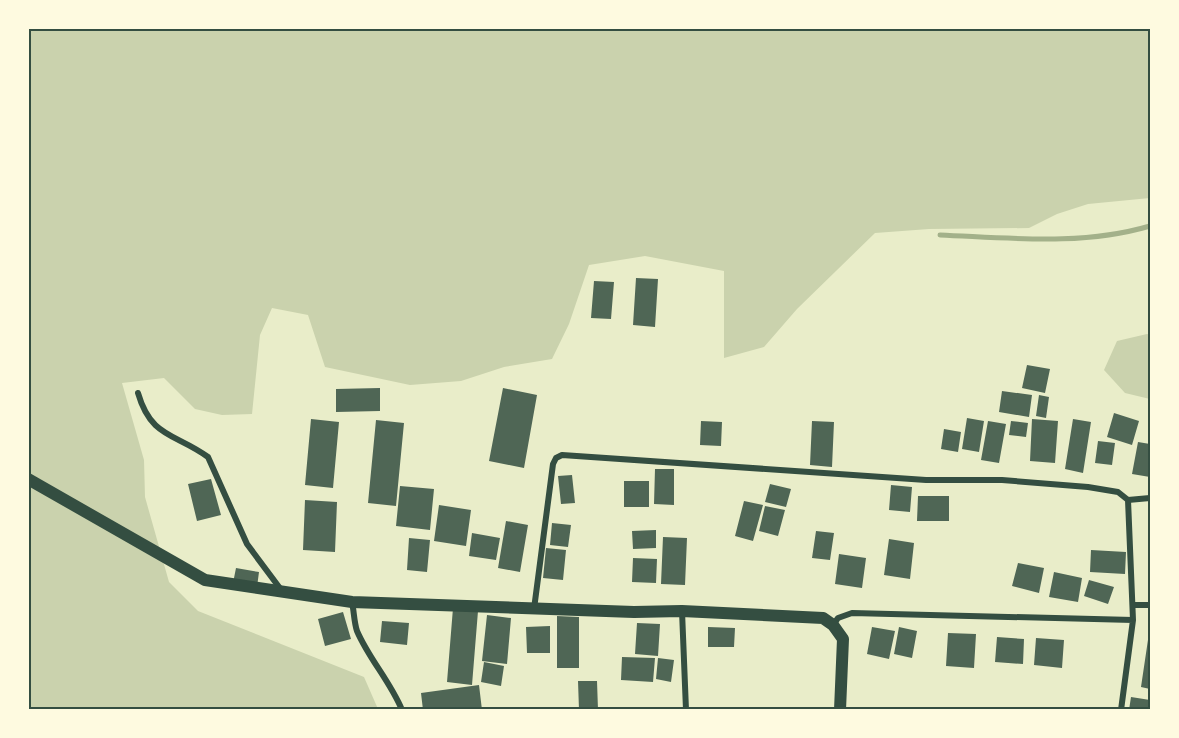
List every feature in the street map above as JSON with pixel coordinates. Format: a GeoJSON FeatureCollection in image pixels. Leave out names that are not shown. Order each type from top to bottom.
{"type":"FeatureCollection","features":[{"type":"Feature","properties":{"kind":"main road"},"geometry":{"type":"LineString","coordinates":[[28,479],[200,578],[352,602],[634,612],[682,611],[823,618],[833,625],[843,639],[840,710]]}},
{"type":"Feature","properties":{"kind":"street"},"geometry":{"type":"LineString","coordinates":[[138,393],[143,411],[152,423],[208,457],[247,544],[282,592]]}},
{"type":"Feature","properties":{"kind":"street"},"geometry":{"type":"LineString","coordinates":[[534,609],[553,464],[556,458],[562,455],[926,480],[1002,480],[1088,487],[1118,492],[1128,500],[1150,498]]}},
{"type":"Feature","properties":{"kind":"street"},"geometry":{"type":"LineString","coordinates":[[1121,710],[1133,620],[1128,500]]}},
{"type":"Feature","properties":{"kind":"street"},"geometry":{"type":"LineString","coordinates":[[352,602],[356,629],[372,660],[395,693],[402,710]]}},
{"type":"Feature","properties":{"kind":"street"},"geometry":{"type":"LineString","coordinates":[[1133,605],[1150,605]]}},
{"type":"Feature","properties":{"kind":"street"},"geometry":{"type":"LineString","coordinates":[[682,611],[686,710]]}},
{"type":"Feature","properties":{"kind":"street"},"geometry":{"type":"LineString","coordinates":[[833,625],[838,618],[852,613],[1133,620]]}},
{"type":"Feature","properties":{"kind":"green space"},"geometry":{"type":"Polygon","coordinates":[[[28,29],[1150,29],[1150,198],[1088,204],[1057,214],[1029,228],[929,229],[875,233],[797,309],[764,347],[724,358],[724,271],[645,256],[589,265],[569,324],[552,359],[504,367],[461,381],[410,385],[325,367],[308,315],[272,308],[260,335],[252,414],[222,415],[195,409],[164,378],[122,383],[144,460],[145,497],[169,582],[198,611],[364,677],[378,709],[29,709],[28,29]]]}},
{"type":"Feature","properties":{"kind":"green space"},"geometry":{"type":"Polygon","coordinates":[[[1150,335],[1150,399],[1125,393],[1104,370],[1117,341],[1150,335]]]}},
{"type":"Feature","properties":{"kind":"building"},"geometry":{"type":"Polygon","coordinates":[[[636,278],[658,279],[655,327],[633,325],[636,278]]]}},
{"type":"Feature","properties":{"kind":"building"},"geometry":{"type":"Polygon","coordinates":[[[594,281],[614,282],[611,319],[591,318],[594,281]]]}},
{"type":"Feature","properties":{"kind":"building"},"geometry":{"type":"Polygon","coordinates":[[[1027,365],[1050,369],[1045,393],[1022,388],[1027,365]]]}},
{"type":"Feature","properties":{"kind":"building"},"geometry":{"type":"Polygon","coordinates":[[[380,388],[380,411],[336,412],[336,389],[380,388]]]}},
{"type":"Feature","properties":{"kind":"building"},"geometry":{"type":"Polygon","coordinates":[[[503,388],[537,395],[524,468],[489,461],[503,388]]]}},
{"type":"Feature","properties":{"kind":"building"},"geometry":{"type":"Polygon","coordinates":[[[1002,391],[1032,395],[1029,417],[999,412],[1002,391]]]}},
{"type":"Feature","properties":{"kind":"building"},"geometry":{"type":"Polygon","coordinates":[[[1039,395],[1049,397],[1046,418],[1036,416],[1039,395]]]}},
{"type":"Feature","properties":{"kind":"building"},"geometry":{"type":"Polygon","coordinates":[[[1114,413],[1139,421],[1132,445],[1107,437],[1114,413]]]}},
{"type":"Feature","properties":{"kind":"building"},"geometry":{"type":"Polygon","coordinates":[[[967,418],[984,421],[979,452],[962,449],[967,418]]]}},
{"type":"Feature","properties":{"kind":"building"},"geometry":{"type":"Polygon","coordinates":[[[311,419],[339,422],[333,488],[305,485],[311,419]]]}},
{"type":"Feature","properties":{"kind":"building"},"geometry":{"type":"Polygon","coordinates":[[[1032,419],[1058,421],[1055,463],[1030,461],[1032,419]]]}},
{"type":"Feature","properties":{"kind":"building"},"geometry":{"type":"Polygon","coordinates":[[[1073,419],[1091,422],[1083,473],[1065,469],[1073,419]]]}},
{"type":"Feature","properties":{"kind":"building"},"geometry":{"type":"Polygon","coordinates":[[[376,420],[404,423],[396,506],[368,503],[376,420]]]}},
{"type":"Feature","properties":{"kind":"building"},"geometry":{"type":"Polygon","coordinates":[[[701,421],[722,422],[721,446],[700,445],[701,421]]]}},
{"type":"Feature","properties":{"kind":"building"},"geometry":{"type":"Polygon","coordinates":[[[812,421],[834,422],[832,467],[810,465],[812,421]]]}},
{"type":"Feature","properties":{"kind":"building"},"geometry":{"type":"Polygon","coordinates":[[[988,421],[1006,424],[999,463],[981,460],[988,421]]]}},
{"type":"Feature","properties":{"kind":"building"},"geometry":{"type":"Polygon","coordinates":[[[1011,421],[1028,423],[1026,437],[1009,435],[1011,421]]]}},
{"type":"Feature","properties":{"kind":"building"},"geometry":{"type":"Polygon","coordinates":[[[944,429],[961,432],[958,452],[941,449],[944,429]]]}},
{"type":"Feature","properties":{"kind":"building"},"geometry":{"type":"Polygon","coordinates":[[[1098,441],[1115,443],[1112,465],[1095,463],[1098,441]]]}},
{"type":"Feature","properties":{"kind":"building"},"geometry":{"type":"Polygon","coordinates":[[[1138,442],[1150,444],[1150,477],[1132,474],[1138,442]]]}},
{"type":"Feature","properties":{"kind":"building"},"geometry":{"type":"Polygon","coordinates":[[[655,469],[674,469],[674,505],[654,504],[655,469]]]}},
{"type":"Feature","properties":{"kind":"building"},"geometry":{"type":"Polygon","coordinates":[[[572,475],[575,503],[561,504],[558,476],[572,475]]]}},
{"type":"Feature","properties":{"kind":"building"},"geometry":{"type":"Polygon","coordinates":[[[211,479],[221,515],[197,521],[188,484],[211,479]]]}},
{"type":"Feature","properties":{"kind":"building"},"geometry":{"type":"Polygon","coordinates":[[[624,481],[649,481],[649,507],[624,507],[624,481]]]}},
{"type":"Feature","properties":{"kind":"building"},"geometry":{"type":"Polygon","coordinates":[[[770,484],[791,489],[786,507],[765,502],[770,484]]]}},
{"type":"Feature","properties":{"kind":"building"},"geometry":{"type":"Polygon","coordinates":[[[891,485],[912,487],[910,512],[889,510],[891,485]]]}},
{"type":"Feature","properties":{"kind":"building"},"geometry":{"type":"Polygon","coordinates":[[[400,486],[434,489],[430,530],[396,526],[400,486]]]}},
{"type":"Feature","properties":{"kind":"building"},"geometry":{"type":"Polygon","coordinates":[[[918,496],[949,496],[949,521],[917,521],[918,496]]]}},
{"type":"Feature","properties":{"kind":"building"},"geometry":{"type":"Polygon","coordinates":[[[305,500],[337,502],[335,552],[303,550],[305,500]]]}},
{"type":"Feature","properties":{"kind":"building"},"geometry":{"type":"Polygon","coordinates":[[[744,501],[763,505],[753,541],[735,536],[744,501]]]}},
{"type":"Feature","properties":{"kind":"building"},"geometry":{"type":"Polygon","coordinates":[[[439,505],[471,510],[466,546],[434,541],[439,505]]]}},
{"type":"Feature","properties":{"kind":"building"},"geometry":{"type":"Polygon","coordinates":[[[765,506],[785,510],[778,536],[759,531],[765,506]]]}},
{"type":"Feature","properties":{"kind":"building"},"geometry":{"type":"Polygon","coordinates":[[[506,521],[528,525],[520,572],[498,568],[506,521]]]}},
{"type":"Feature","properties":{"kind":"building"},"geometry":{"type":"Polygon","coordinates":[[[552,523],[571,525],[568,547],[550,545],[552,523]]]}},
{"type":"Feature","properties":{"kind":"building"},"geometry":{"type":"Polygon","coordinates":[[[656,530],[656,548],[633,549],[632,531],[656,530]]]}},
{"type":"Feature","properties":{"kind":"building"},"geometry":{"type":"Polygon","coordinates":[[[816,531],[834,533],[830,560],[812,558],[816,531]]]}},
{"type":"Feature","properties":{"kind":"building"},"geometry":{"type":"Polygon","coordinates":[[[472,533],[500,538],[496,560],[469,556],[472,533]]]}},
{"type":"Feature","properties":{"kind":"building"},"geometry":{"type":"Polygon","coordinates":[[[663,537],[687,538],[685,585],[661,584],[663,537]]]}},
{"type":"Feature","properties":{"kind":"building"},"geometry":{"type":"Polygon","coordinates":[[[409,538],[430,540],[427,572],[407,570],[409,538]]]}},
{"type":"Feature","properties":{"kind":"building"},"geometry":{"type":"Polygon","coordinates":[[[889,539],[914,543],[910,579],[884,575],[889,539]]]}},
{"type":"Feature","properties":{"kind":"building"},"geometry":{"type":"Polygon","coordinates":[[[546,548],[566,550],[563,580],[543,578],[546,548]]]}},
{"type":"Feature","properties":{"kind":"building"},"geometry":{"type":"Polygon","coordinates":[[[1091,550],[1126,552],[1125,574],[1090,572],[1091,550]]]}},
{"type":"Feature","properties":{"kind":"building"},"geometry":{"type":"Polygon","coordinates":[[[839,554],[866,558],[862,588],[835,584],[839,554]]]}},
{"type":"Feature","properties":{"kind":"building"},"geometry":{"type":"Polygon","coordinates":[[[633,558],[657,559],[656,583],[632,582],[633,558]]]}},
{"type":"Feature","properties":{"kind":"building"},"geometry":{"type":"Polygon","coordinates":[[[1018,563],[1044,568],[1039,593],[1012,586],[1018,563]]]}},
{"type":"Feature","properties":{"kind":"building"},"geometry":{"type":"Polygon","coordinates":[[[236,568],[259,572],[257,587],[233,583],[236,568]]]}},
{"type":"Feature","properties":{"kind":"building"},"geometry":{"type":"Polygon","coordinates":[[[1054,572],[1082,578],[1078,602],[1049,597],[1054,572]]]}},
{"type":"Feature","properties":{"kind":"building"},"geometry":{"type":"Polygon","coordinates":[[[1089,580],[1114,587],[1108,604],[1084,596],[1089,580]]]}},
{"type":"Feature","properties":{"kind":"building"},"geometry":{"type":"Polygon","coordinates":[[[453,608],[478,611],[472,685],[447,682],[453,608]]]}},
{"type":"Feature","properties":{"kind":"building"},"geometry":{"type":"Polygon","coordinates":[[[343,612],[351,639],[325,646],[318,619],[343,612]]]}},
{"type":"Feature","properties":{"kind":"building"},"geometry":{"type":"Polygon","coordinates":[[[487,615],[511,618],[507,664],[482,661],[487,615]]]}},
{"type":"Feature","properties":{"kind":"building"},"geometry":{"type":"Polygon","coordinates":[[[557,616],[579,617],[579,668],[557,668],[557,616]]]}},
{"type":"Feature","properties":{"kind":"building"},"geometry":{"type":"Polygon","coordinates":[[[382,621],[409,623],[407,645],[380,642],[382,621]]]}},
{"type":"Feature","properties":{"kind":"building"},"geometry":{"type":"Polygon","coordinates":[[[637,623],[660,624],[658,656],[635,654],[637,623]]]}},
{"type":"Feature","properties":{"kind":"building"},"geometry":{"type":"Polygon","coordinates":[[[550,626],[550,653],[527,653],[526,627],[550,626]]]}},
{"type":"Feature","properties":{"kind":"building"},"geometry":{"type":"Polygon","coordinates":[[[708,627],[735,628],[734,647],[708,647],[708,627]]]}},
{"type":"Feature","properties":{"kind":"building"},"geometry":{"type":"Polygon","coordinates":[[[872,627],[895,631],[889,659],[867,654],[872,627]]]}},
{"type":"Feature","properties":{"kind":"building"},"geometry":{"type":"Polygon","coordinates":[[[899,627],[917,631],[912,658],[894,654],[899,627]]]}},
{"type":"Feature","properties":{"kind":"building"},"geometry":{"type":"Polygon","coordinates":[[[948,633],[976,634],[974,668],[946,666],[948,633]]]}},
{"type":"Feature","properties":{"kind":"building"},"geometry":{"type":"Polygon","coordinates":[[[1150,633],[1150,689],[1141,687],[1150,633]]]}},
{"type":"Feature","properties":{"kind":"building"},"geometry":{"type":"Polygon","coordinates":[[[997,637],[1024,639],[1023,664],[995,662],[997,637]]]}},
{"type":"Feature","properties":{"kind":"building"},"geometry":{"type":"Polygon","coordinates":[[[1036,638],[1064,640],[1062,668],[1034,665],[1036,638]]]}},
{"type":"Feature","properties":{"kind":"building"},"geometry":{"type":"Polygon","coordinates":[[[622,657],[655,658],[653,682],[621,680],[622,657]]]}},
{"type":"Feature","properties":{"kind":"building"},"geometry":{"type":"Polygon","coordinates":[[[658,658],[674,660],[671,682],[656,679],[658,658]]]}},
{"type":"Feature","properties":{"kind":"building"},"geometry":{"type":"Polygon","coordinates":[[[484,662],[504,666],[501,686],[481,682],[484,662]]]}},
{"type":"Feature","properties":{"kind":"building"},"geometry":{"type":"Polygon","coordinates":[[[578,681],[597,681],[598,710],[579,710],[578,681]]]}},
{"type":"Feature","properties":{"kind":"building"},"geometry":{"type":"Polygon","coordinates":[[[479,685],[482,710],[423,710],[421,693],[479,685]]]}},
{"type":"Feature","properties":{"kind":"building"},"geometry":{"type":"Polygon","coordinates":[[[1131,697],[1150,700],[1150,710],[1129,710],[1131,697]]]}},
{"type":"Feature","properties":{"kind":"waterway"},"geometry":{"type":"LineString","coordinates":[[940,235],[1020,239],[1072,238],[1098,236],[1150,226]]}}]}
